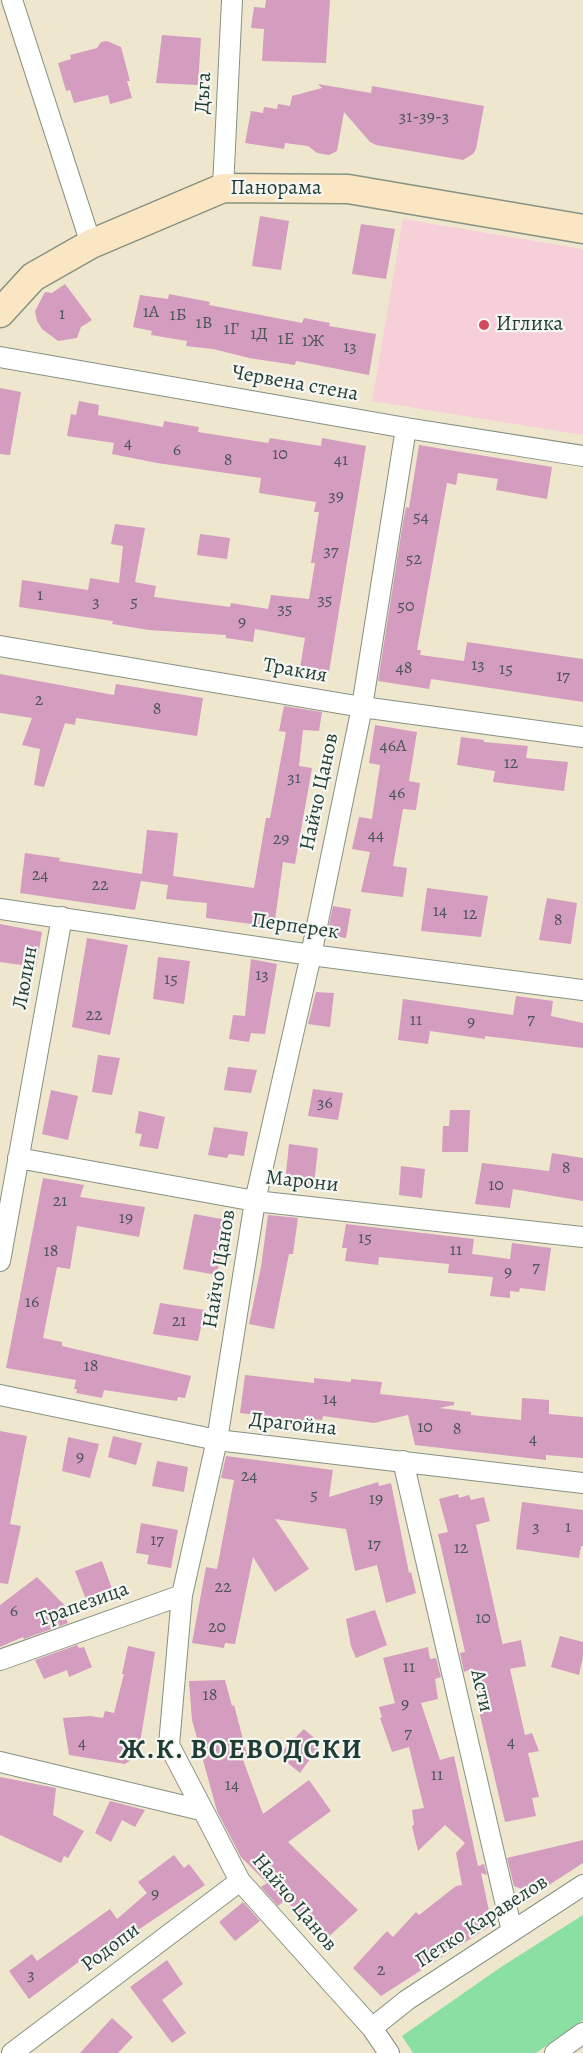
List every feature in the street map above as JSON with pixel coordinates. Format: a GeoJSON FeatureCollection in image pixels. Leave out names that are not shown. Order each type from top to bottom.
{"type":"FeatureCollection","features":[{"type":"Feature","properties":{"kind":"street"},"geometry":{"type":"LineString","coordinates":[[12,0],[91,244]]}},
{"type":"Feature","properties":{"kind":"street","name":"Дъга"},"geometry":{"type":"LineString","coordinates":[[223,188],[232,0]]}},
{"type":"Feature","properties":{"kind":"street","name":"Панорама"},"geometry":{"type":"LineString","coordinates":[[0,313],[33,277],[91,244],[223,188],[348,189],[583,229]]}},
{"type":"Feature","properties":{"kind":"street","name":"Червена стена"},"geometry":{"type":"LineString","coordinates":[[0,357],[406,428],[583,456]]}},
{"type":"Feature","properties":{"kind":"street","name":"Найчо Цанов"},"geometry":{"type":"LineString","coordinates":[[389,2053],[372,2028],[240,1881],[169,1745],[182,1595],[217,1440],[255,1201],[362,707],[406,428]]}},
{"type":"Feature","properties":{"kind":"street","name":"Тракия"},"geometry":{"type":"LineString","coordinates":[[0,646],[362,707],[583,737]]}},
{"type":"Feature","properties":{"kind":"street","name":"Перперек"},"geometry":{"type":"LineString","coordinates":[[0,909],[310,954],[583,990]]}},
{"type":"Feature","properties":{"kind":"street","name":"Люлин"},"geometry":{"type":"LineString","coordinates":[[0,1261],[62,917]]}},
{"type":"Feature","properties":{"kind":"street","name":"Марони"},"geometry":{"type":"LineString","coordinates":[[18,1158],[255,1201],[583,1237]]}},
{"type":"Feature","properties":{"kind":"street","name":"Драгойна"},"geometry":{"type":"LineString","coordinates":[[0,1395],[217,1440],[583,1483]]}},
{"type":"Feature","properties":{"kind":"street","name":"Асти"},"geometry":{"type":"LineString","coordinates":[[403,1461],[512,1931]]}},
{"type":"Feature","properties":{"kind":"street","name":"Трапезица"},"geometry":{"type":"LineString","coordinates":[[0,1660],[182,1595]]}},
{"type":"Feature","properties":{"kind":"street"},"geometry":{"type":"LineString","coordinates":[[0,1762],[201,1810]]}},
{"type":"Feature","properties":{"kind":"street","name":"Родопи"},"geometry":{"type":"LineString","coordinates":[[12,2053],[34,2047],[240,1881]]}},
{"type":"Feature","properties":{"kind":"street","name":"Петко Каравелов"},"geometry":{"type":"LineString","coordinates":[[372,2028],[407,2000],[583,1885]]}},
{"type":"Feature","properties":{"kind":"street"},"geometry":{"type":"LineString","coordinates":[[555,2053],[583,2033]]}},
{"type":"Feature","properties":{"kind":"shaded area","name":"Иглика"},"geometry":{"type":"Polygon","coordinates":[[[403,219],[583,249],[583,435],[372,401],[403,219]]]}},
{"type":"Feature","properties":{"kind":"green space"},"geometry":{"type":"Polygon","coordinates":[[[583,1915],[583,2020],[536,2053],[413,2053],[402,2036],[501,1967],[583,1915]]]}},
{"type":"Feature","properties":{"kind":"building"},"geometry":{"type":"Polygon","coordinates":[[[266,0],[330,0],[326,63],[262,61],[264,29],[251,28],[254,7],[265,8],[266,0]]]}},
{"type":"Feature","properties":{"kind":"building"},"geometry":{"type":"Polygon","coordinates":[[[162,35],[201,38],[198,85],[156,83],[162,35]]]}},
{"type":"Feature","properties":{"kind":"building"},"geometry":{"type":"Polygon","coordinates":[[[107,41],[121,47],[132,98],[110,104],[108,95],[74,103],[70,90],[66,91],[58,63],[71,59],[70,55],[97,48],[101,42],[107,41]]]}},
{"type":"Feature","properties":{"kind":"building"},"geometry":{"type":"Polygon","coordinates":[[[318,84],[371,93],[372,86],[484,106],[476,149],[473,154],[463,160],[376,145],[370,142],[344,112],[337,151],[329,155],[317,153],[308,146],[285,143],[284,149],[245,143],[251,111],[263,113],[264,107],[277,109],[278,104],[290,106],[292,96],[322,88],[318,84]]]}},
{"type":"Feature","properties":{"kind":"building"},"geometry":{"type":"Polygon","coordinates":[[[260,216],[289,221],[281,270],[252,266],[260,216]]]}},
{"type":"Feature","properties":{"kind":"building"},"geometry":{"type":"Polygon","coordinates":[[[361,224],[395,229],[386,279],[352,274],[361,224]]]}},
{"type":"Feature","properties":{"kind":"building"},"geometry":{"type":"Polygon","coordinates":[[[65,284],[92,320],[81,327],[77,338],[58,341],[42,329],[35,311],[45,292],[52,293],[65,284]]]}},
{"type":"Feature","properties":{"kind":"building"},"geometry":{"type":"Polygon","coordinates":[[[169,294],[210,302],[209,305],[302,323],[304,318],[330,323],[329,326],[376,334],[369,375],[296,361],[295,365],[186,346],[187,341],[151,335],[152,331],[133,327],[140,295],[168,299],[169,294]]]}},
{"type":"Feature","properties":{"kind":"building"},"geometry":{"type":"Polygon","coordinates":[[[0,388],[21,392],[10,455],[0,454],[0,388]]]}},
{"type":"Feature","properties":{"kind":"building"},"geometry":{"type":"Polygon","coordinates":[[[79,401],[99,405],[98,415],[163,427],[164,421],[199,427],[198,432],[268,443],[270,438],[321,446],[322,438],[366,446],[329,672],[300,668],[305,638],[255,629],[253,642],[226,638],[226,635],[149,630],[112,624],[113,621],[19,607],[22,580],[88,590],[90,578],[119,583],[123,546],[111,544],[115,524],[145,528],[135,582],[156,586],[154,597],[230,607],[231,603],[268,609],[271,595],[309,599],[315,563],[311,563],[319,512],[314,512],[316,502],[259,493],[261,478],[112,454],[114,443],[67,436],[71,414],[76,415],[79,401]]]}},
{"type":"Feature","properties":{"kind":"building"},"geometry":{"type":"Polygon","coordinates":[[[419,445],[552,467],[547,499],[496,490],[498,479],[458,473],[456,485],[447,483],[417,650],[421,650],[420,655],[464,661],[467,642],[583,659],[583,702],[431,679],[429,689],[378,681],[403,522],[406,507],[409,508],[419,445]]]}},
{"type":"Feature","properties":{"kind":"building"},"geometry":{"type":"Polygon","coordinates":[[[200,534],[230,538],[227,559],[197,555],[200,534]]]}},
{"type":"Feature","properties":{"kind":"building"},"geometry":{"type":"Polygon","coordinates":[[[0,674],[114,695],[116,684],[203,698],[197,736],[76,718],[75,725],[65,723],[44,787],[34,785],[40,749],[22,745],[32,718],[0,713],[0,674]]]}},
{"type":"Feature","properties":{"kind":"building"},"geometry":{"type":"Polygon","coordinates":[[[284,706],[322,712],[319,731],[303,730],[299,766],[312,768],[295,864],[283,862],[274,927],[206,918],[207,903],[166,899],[168,885],[141,881],[135,910],[20,893],[25,853],[60,858],[59,861],[142,874],[147,830],[178,833],[173,876],[254,888],[266,818],[270,818],[286,732],[279,731],[284,706]]]}},
{"type":"Feature","properties":{"kind":"building"},"geometry":{"type":"Polygon","coordinates":[[[375,725],[417,732],[409,781],[420,783],[416,810],[403,809],[393,866],[407,868],[403,897],[361,892],[370,852],[352,849],[359,817],[372,819],[380,765],[369,763],[375,725]]]}},
{"type":"Feature","properties":{"kind":"building"},"geometry":{"type":"Polygon","coordinates":[[[461,737],[484,740],[484,742],[528,746],[526,758],[568,762],[564,791],[493,782],[495,771],[457,765],[461,737]]]}},
{"type":"Feature","properties":{"kind":"building"},"geometry":{"type":"Polygon","coordinates":[[[427,888],[488,896],[481,937],[421,931],[427,888]]]}},
{"type":"Feature","properties":{"kind":"building"},"geometry":{"type":"Polygon","coordinates":[[[547,898],[577,903],[571,944],[539,940],[547,898]]]}},
{"type":"Feature","properties":{"kind":"building"},"geometry":{"type":"Polygon","coordinates":[[[333,906],[351,909],[346,938],[327,935],[333,906]]]}},
{"type":"Feature","properties":{"kind":"building"},"geometry":{"type":"Polygon","coordinates":[[[0,924],[42,932],[36,967],[0,962],[0,924]]]}},
{"type":"Feature","properties":{"kind":"building"},"geometry":{"type":"Polygon","coordinates":[[[87,938],[128,945],[110,1035],[72,1027],[87,938]]]}},
{"type":"Feature","properties":{"kind":"building"},"geometry":{"type":"Polygon","coordinates":[[[158,957],[190,961],[184,1004],[153,999],[158,957]]]}},
{"type":"Feature","properties":{"kind":"building"},"geometry":{"type":"Polygon","coordinates":[[[251,959],[277,964],[265,1034],[251,1033],[249,1042],[229,1039],[233,1015],[245,1016],[251,959]]]}},
{"type":"Feature","properties":{"kind":"building"},"geometry":{"type":"Polygon","coordinates":[[[316,992],[334,993],[330,1027],[308,1024],[316,992]]]}},
{"type":"Feature","properties":{"kind":"building"},"geometry":{"type":"Polygon","coordinates":[[[516,996],[553,1001],[551,1016],[583,1023],[583,1048],[485,1036],[485,1039],[430,1031],[428,1044],[398,1040],[403,999],[513,1015],[516,996]]]}},
{"type":"Feature","properties":{"kind":"building"},"geometry":{"type":"Polygon","coordinates":[[[98,1055],[120,1058],[112,1095],[92,1092],[98,1055]]]}},
{"type":"Feature","properties":{"kind":"building"},"geometry":{"type":"Polygon","coordinates":[[[228,1067],[257,1070],[251,1093],[224,1090],[228,1067]]]}},
{"type":"Feature","properties":{"kind":"building"},"geometry":{"type":"Polygon","coordinates":[[[313,1089],[343,1093],[338,1120],[308,1116],[313,1089]]]}},
{"type":"Feature","properties":{"kind":"building"},"geometry":{"type":"Polygon","coordinates":[[[51,1090],[78,1096],[68,1140],[42,1134],[51,1090]]]}},
{"type":"Feature","properties":{"kind":"building"},"geometry":{"type":"Polygon","coordinates":[[[450,1110],[470,1110],[468,1152],[442,1152],[443,1126],[449,1126],[450,1110]]]}},
{"type":"Feature","properties":{"kind":"building"},"geometry":{"type":"Polygon","coordinates":[[[139,1111],[165,1117],[158,1149],[139,1146],[142,1134],[135,1133],[139,1111]]]}},
{"type":"Feature","properties":{"kind":"building"},"geometry":{"type":"Polygon","coordinates":[[[214,1127],[248,1132],[244,1156],[229,1154],[227,1158],[208,1155],[214,1127]]]}},
{"type":"Feature","properties":{"kind":"building"},"geometry":{"type":"Polygon","coordinates":[[[289,1144],[318,1148],[314,1185],[285,1183],[289,1144]]]}},
{"type":"Feature","properties":{"kind":"building"},"geometry":{"type":"Polygon","coordinates":[[[552,1153],[583,1158],[583,1201],[513,1189],[510,1208],[475,1204],[482,1163],[549,1171],[552,1153]]]}},
{"type":"Feature","properties":{"kind":"building"},"geometry":{"type":"Polygon","coordinates":[[[401,1166],[425,1169],[422,1198],[399,1195],[401,1166]]]}},
{"type":"Feature","properties":{"kind":"building"},"geometry":{"type":"Polygon","coordinates":[[[43,1178],[84,1185],[80,1197],[145,1207],[139,1237],[77,1226],[70,1269],[57,1267],[43,1338],[62,1342],[62,1346],[191,1376],[185,1398],[178,1397],[177,1401],[104,1390],[102,1398],[76,1393],[77,1389],[74,1389],[76,1380],[6,1368],[43,1178]]]}},
{"type":"Feature","properties":{"kind":"building"},"geometry":{"type":"Polygon","coordinates":[[[194,1214],[227,1220],[222,1241],[227,1246],[221,1253],[217,1275],[183,1269],[194,1214]]]}},
{"type":"Feature","properties":{"kind":"building"},"geometry":{"type":"Polygon","coordinates":[[[268,1215],[298,1218],[293,1254],[289,1254],[274,1329],[249,1324],[261,1267],[268,1215]]]}},
{"type":"Feature","properties":{"kind":"building"},"geometry":{"type":"Polygon","coordinates":[[[346,1224],[474,1239],[472,1254],[510,1259],[512,1243],[551,1248],[545,1291],[520,1288],[519,1292],[510,1291],[510,1298],[490,1296],[493,1277],[448,1273],[449,1264],[379,1257],[378,1265],[345,1261],[347,1248],[342,1248],[346,1224]]]}},
{"type":"Feature","properties":{"kind":"building"},"geometry":{"type":"Polygon","coordinates":[[[160,1303],[205,1310],[198,1341],[153,1334],[160,1303]]]}},
{"type":"Feature","properties":{"kind":"building"},"geometry":{"type":"Polygon","coordinates":[[[245,1375],[314,1383],[314,1378],[351,1382],[351,1379],[382,1382],[380,1394],[454,1402],[454,1405],[439,1408],[471,1412],[471,1415],[521,1420],[522,1398],[549,1400],[549,1414],[583,1417],[583,1458],[546,1455],[546,1460],[415,1445],[408,1415],[374,1423],[323,1416],[322,1420],[310,1419],[309,1422],[240,1413],[245,1375]]]}},
{"type":"Feature","properties":{"kind":"building"},"geometry":{"type":"Polygon","coordinates":[[[0,1431],[27,1436],[10,1524],[21,1526],[8,1584],[0,1583],[0,1431]]]}},
{"type":"Feature","properties":{"kind":"building"},"geometry":{"type":"Polygon","coordinates":[[[113,1436],[142,1443],[136,1465],[108,1457],[113,1436]]]}},
{"type":"Feature","properties":{"kind":"building"},"geometry":{"type":"Polygon","coordinates":[[[68,1437],[99,1444],[90,1478],[62,1471],[68,1437]]]}},
{"type":"Feature","properties":{"kind":"building"},"geometry":{"type":"Polygon","coordinates":[[[226,1456],[333,1470],[329,1497],[378,1482],[379,1486],[391,1483],[409,1573],[411,1572],[416,1593],[386,1603],[377,1565],[355,1571],[346,1529],[275,1519],[309,1569],[275,1592],[253,1557],[235,1644],[225,1643],[224,1648],[192,1643],[206,1567],[217,1569],[234,1480],[221,1478],[226,1456]]]}},
{"type":"Feature","properties":{"kind":"building"},"geometry":{"type":"Polygon","coordinates":[[[157,1461],[188,1467],[184,1492],[152,1486],[157,1461]]]}},
{"type":"Feature","properties":{"kind":"building"},"geometry":{"type":"Polygon","coordinates":[[[458,1494],[459,1498],[469,1495],[471,1500],[484,1497],[490,1521],[476,1525],[503,1646],[503,1644],[521,1640],[526,1666],[509,1669],[525,1735],[532,1733],[539,1751],[528,1753],[539,1797],[532,1798],[536,1816],[505,1822],[471,1677],[469,1670],[464,1672],[460,1653],[465,1652],[438,1534],[448,1532],[439,1499],[458,1494]]]}},
{"type":"Feature","properties":{"kind":"building"},"geometry":{"type":"Polygon","coordinates":[[[522,1502],[583,1510],[583,1546],[581,1546],[579,1558],[516,1549],[522,1502]]]}},
{"type":"Feature","properties":{"kind":"building"},"geometry":{"type":"Polygon","coordinates":[[[141,1523],[178,1530],[171,1568],[147,1564],[149,1555],[136,1553],[141,1523]]]}},
{"type":"Feature","properties":{"kind":"building"},"geometry":{"type":"Polygon","coordinates":[[[102,1561],[115,1597],[89,1607],[75,1571],[102,1561]]]}},
{"type":"Feature","properties":{"kind":"building"},"geometry":{"type":"Polygon","coordinates":[[[37,1577],[73,1614],[65,1617],[68,1623],[0,1647],[0,1605],[37,1577]]]}},
{"type":"Feature","properties":{"kind":"building"},"geometry":{"type":"Polygon","coordinates":[[[375,1610],[387,1645],[356,1658],[351,1646],[346,1619],[375,1610]]]}},
{"type":"Feature","properties":{"kind":"building"},"geometry":{"type":"Polygon","coordinates":[[[560,1636],[583,1642],[583,1657],[579,1675],[551,1667],[560,1636]]]}},
{"type":"Feature","properties":{"kind":"building"},"geometry":{"type":"Polygon","coordinates":[[[77,1645],[79,1648],[84,1647],[92,1667],[69,1677],[67,1670],[44,1679],[35,1660],[77,1645]]]}},
{"type":"Feature","properties":{"kind":"building"},"geometry":{"type":"Polygon","coordinates":[[[128,1646],[155,1652],[138,1755],[125,1764],[69,1755],[63,1718],[90,1716],[103,1718],[105,1711],[114,1713],[124,1674],[122,1674],[128,1646]]]}},
{"type":"Feature","properties":{"kind":"building"},"geometry":{"type":"Polygon","coordinates":[[[428,1647],[430,1659],[436,1658],[441,1677],[435,1679],[438,1699],[421,1703],[440,1760],[454,1756],[478,1866],[484,1864],[487,1875],[481,1873],[492,1925],[381,1996],[353,1968],[387,1931],[393,1937],[416,1912],[419,1915],[456,1886],[462,1885],[456,1853],[465,1843],[445,1825],[418,1851],[412,1826],[414,1825],[412,1810],[424,1808],[409,1747],[392,1752],[380,1718],[382,1717],[379,1707],[395,1703],[383,1658],[428,1647]]]}},
{"type":"Feature","properties":{"kind":"building"},"geometry":{"type":"Polygon","coordinates":[[[225,1680],[248,1758],[243,1760],[263,1814],[309,1780],[331,1811],[288,1842],[358,1910],[325,1940],[285,1900],[278,1906],[261,1887],[267,1883],[241,1857],[217,1811],[192,1720],[189,1681],[225,1680]]]}},
{"type":"Feature","properties":{"kind":"building"},"geometry":{"type":"Polygon","coordinates":[[[304,1729],[321,1744],[300,1773],[278,1755],[304,1729]]]}},
{"type":"Feature","properties":{"kind":"building"},"geometry":{"type":"Polygon","coordinates":[[[0,1777],[56,1788],[53,1815],[84,1831],[68,1858],[64,1856],[61,1863],[0,1835],[0,1777]]]}},
{"type":"Feature","properties":{"kind":"building"},"geometry":{"type":"Polygon","coordinates":[[[110,1801],[145,1810],[135,1827],[122,1820],[111,1842],[95,1833],[110,1801]]]}},
{"type":"Feature","properties":{"kind":"building"},"geometry":{"type":"Polygon","coordinates":[[[583,1840],[583,1863],[535,1894],[514,1886],[507,1858],[583,1840]]]}},
{"type":"Feature","properties":{"kind":"building"},"geometry":{"type":"Polygon","coordinates":[[[174,1855],[184,1868],[189,1864],[205,1885],[129,1936],[131,1939],[87,1971],[80,1961],[29,1999],[9,1971],[32,1954],[37,1961],[110,1909],[117,1919],[147,1893],[138,1882],[174,1855]]]}},
{"type":"Feature","properties":{"kind":"building"},"geometry":{"type":"Polygon","coordinates":[[[243,1902],[260,1921],[235,1941],[219,1922],[243,1902]]]}},
{"type":"Feature","properties":{"kind":"building"},"geometry":{"type":"Polygon","coordinates":[[[167,1960],[183,1984],[162,2000],[186,2033],[172,2043],[130,1987],[167,1960]]]}},
{"type":"Feature","properties":{"kind":"building"},"geometry":{"type":"Polygon","coordinates":[[[112,2018],[133,2037],[118,2053],[80,2053],[112,2018]]]}},
{"type":"Feature","properties":{"kind":"place","name":"Иглика"},"geometry":{"type":"Point","coordinates":[484,325]}},
{"type":"Feature","properties":{"kind":"district","name":"Ж.К. ВОЕВОДСКИ"},"geometry":{"type":"Point","coordinates":[241,1751]}}]}
